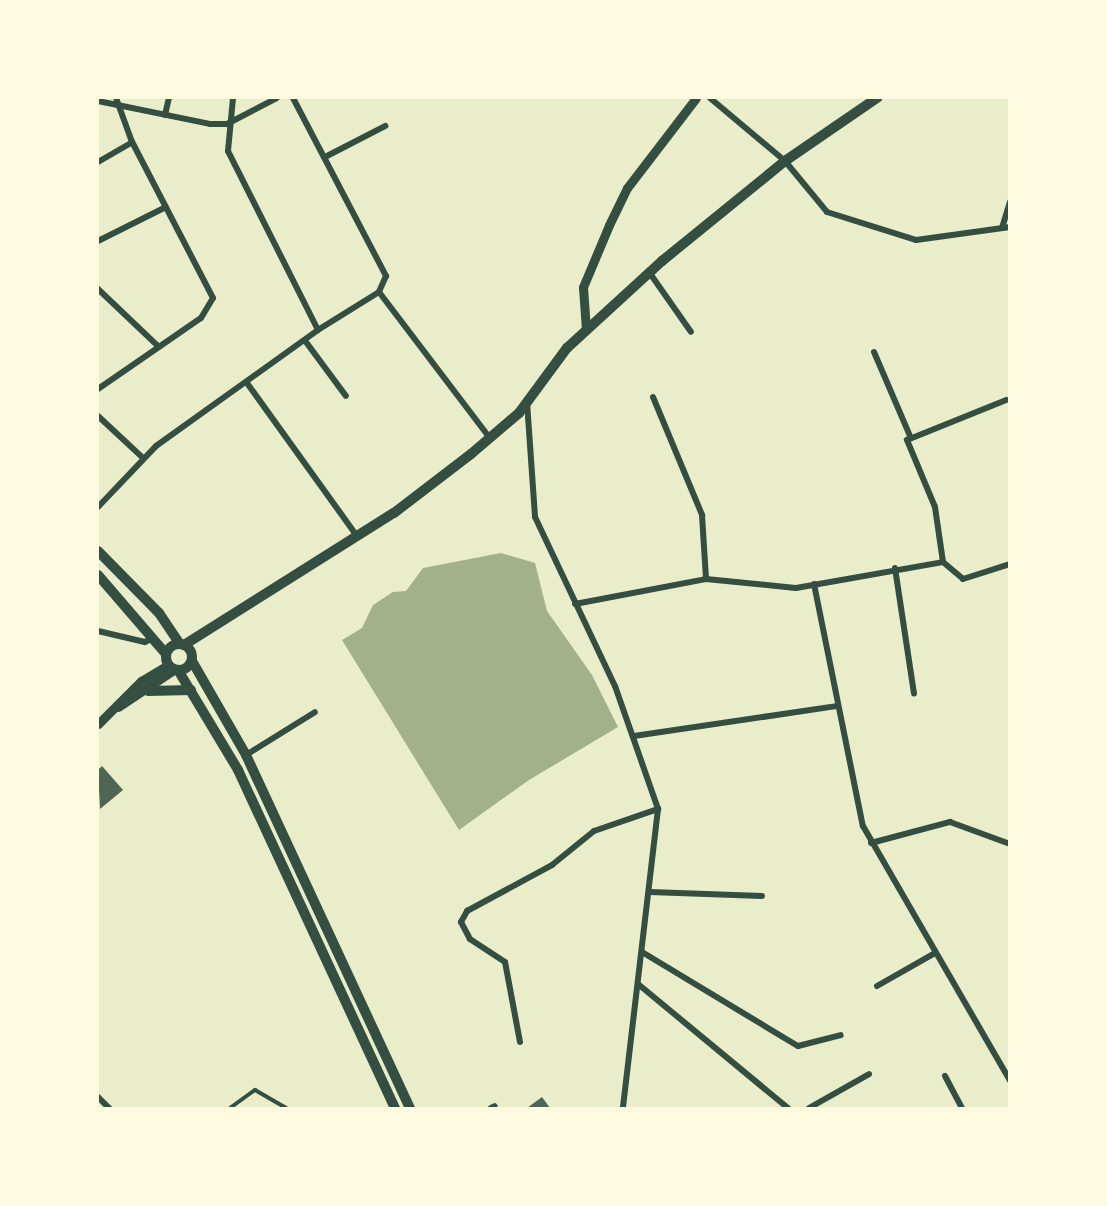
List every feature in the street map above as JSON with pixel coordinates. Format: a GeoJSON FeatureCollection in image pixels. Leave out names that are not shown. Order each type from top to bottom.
{"type":"FeatureCollection","features":[{"type":"Feature","properties":{"kind":"main road"},"geometry":{"type":"LineString","coordinates":[[172,665],[182,644],[357,536],[490,438],[527,402],[586,330],[649,272],[785,161],[877,98]]}},
{"type":"Feature","properties":{"kind":"main road"},"geometry":{"type":"LineString","coordinates":[[98,551],[159,614],[182,644],[246,755],[410,1108]]}},
{"type":"Feature","properties":{"kind":"main road"},"geometry":{"type":"LineString","coordinates":[[98,575],[154,637],[191,690],[253,801],[395,1108]]}},
{"type":"Feature","properties":{"kind":"main road"},"geometry":{"type":"LineString","coordinates":[[172,665],[192,661]]}},
{"type":"Feature","properties":{"kind":"main road"},"geometry":{"type":"LineString","coordinates":[[148,691],[191,690]]}},
{"type":"Feature","properties":{"kind":"street"},"geometry":{"type":"LineString","coordinates":[[165,114],[169,98]]}},
{"type":"Feature","properties":{"kind":"street"},"geometry":{"type":"LineString","coordinates":[[233,98],[227,124],[228,151],[318,330]]}},
{"type":"Feature","properties":{"kind":"street"},"geometry":{"type":"LineString","coordinates":[[98,101],[115,101],[165,114],[227,124],[277,98]]}},
{"type":"Feature","properties":{"kind":"street"},"geometry":{"type":"LineString","coordinates":[[98,507],[142,458],[306,342],[318,330],[379,292],[386,276],[383,264],[293,98]]}},
{"type":"Feature","properties":{"kind":"street"},"geometry":{"type":"LineString","coordinates":[[586,330],[582,287],[627,188],[696,98]]}},
{"type":"Feature","properties":{"kind":"street"},"geometry":{"type":"LineString","coordinates":[[710,98],[785,161],[827,212],[881,232],[925,240],[1006,227],[1010,202]]}},
{"type":"Feature","properties":{"kind":"street"},"geometry":{"type":"LineString","coordinates":[[98,389],[201,318],[213,298],[132,142],[115,101]]}},
{"type":"Feature","properties":{"kind":"street"},"geometry":{"type":"LineString","coordinates":[[325,157],[385,126]]}},
{"type":"Feature","properties":{"kind":"street"},"geometry":{"type":"LineString","coordinates":[[98,162],[132,142]]}},
{"type":"Feature","properties":{"kind":"street"},"geometry":{"type":"LineString","coordinates":[[98,241],[166,207]]}},
{"type":"Feature","properties":{"kind":"street"},"geometry":{"type":"LineString","coordinates":[[649,272],[691,333]]}},
{"type":"Feature","properties":{"kind":"street"},"geometry":{"type":"LineString","coordinates":[[98,289],[159,347]]}},
{"type":"Feature","properties":{"kind":"street"},"geometry":{"type":"LineString","coordinates":[[379,292],[490,438]]}},
{"type":"Feature","properties":{"kind":"street"},"geometry":{"type":"LineString","coordinates":[[306,342],[346,396]]}},
{"type":"Feature","properties":{"kind":"street"},"geometry":{"type":"LineString","coordinates":[[874,352],[910,436],[909,447],[935,507],[944,562],[963,579],[1010,564]]}},
{"type":"Feature","properties":{"kind":"street"},"geometry":{"type":"LineString","coordinates":[[247,383],[357,536]]}},
{"type":"Feature","properties":{"kind":"street"},"geometry":{"type":"LineString","coordinates":[[652,397],[702,515],[706,579]]}},
{"type":"Feature","properties":{"kind":"street"},"geometry":{"type":"LineString","coordinates":[[910,436],[1006,400]]}},
{"type":"Feature","properties":{"kind":"street"},"geometry":{"type":"LineString","coordinates":[[527,402],[535,517],[634,736],[658,809],[623,1108]]}},
{"type":"Feature","properties":{"kind":"street"},"geometry":{"type":"LineString","coordinates":[[98,416],[142,458]]}},
{"type":"Feature","properties":{"kind":"street"},"geometry":{"type":"LineString","coordinates":[[575,604],[706,579],[784,587],[944,562]]}},
{"type":"Feature","properties":{"kind":"street"},"geometry":{"type":"LineString","coordinates":[[895,568],[914,694]]}},
{"type":"Feature","properties":{"kind":"street"},"geometry":{"type":"LineString","coordinates":[[814,584],[856,800],[871,843],[1010,1081]]}},
{"type":"Feature","properties":{"kind":"street"},"geometry":{"type":"LineString","coordinates":[[98,631],[145,642],[154,637]]}},
{"type":"Feature","properties":{"kind":"street"},"geometry":{"type":"LineString","coordinates":[[118,706],[148,691],[172,665]]}},
{"type":"Feature","properties":{"kind":"street"},"geometry":{"type":"LineString","coordinates":[[98,724],[118,706],[129,692],[172,665]]}},
{"type":"Feature","properties":{"kind":"street"},"geometry":{"type":"LineString","coordinates":[[634,736],[837,706]]}},
{"type":"Feature","properties":{"kind":"street"},"geometry":{"type":"LineString","coordinates":[[246,755],[315,712]]}},
{"type":"Feature","properties":{"kind":"street"},"geometry":{"type":"LineString","coordinates":[[520,1042],[505,962],[470,939],[461,922],[467,912],[552,865],[594,831],[658,809]]}},
{"type":"Feature","properties":{"kind":"street"},"geometry":{"type":"LineString","coordinates":[[871,843],[950,822],[1010,844]]}},
{"type":"Feature","properties":{"kind":"street"},"geometry":{"type":"LineString","coordinates":[[650,892],[762,896]]}},
{"type":"Feature","properties":{"kind":"street"},"geometry":{"type":"LineString","coordinates":[[642,952],[798,1046],[841,1035]]}},
{"type":"Feature","properties":{"kind":"street"},"geometry":{"type":"LineString","coordinates":[[877,986],[934,953]]}},
{"type":"Feature","properties":{"kind":"street"},"geometry":{"type":"LineString","coordinates":[[638,984],[788,1108]]}},
{"type":"Feature","properties":{"kind":"street"},"geometry":{"type":"LineString","coordinates":[[809,1108],[869,1074]]}},
{"type":"Feature","properties":{"kind":"street"},"geometry":{"type":"LineString","coordinates":[[945,1076],[962,1108]]}},
{"type":"Feature","properties":{"kind":"street"},"geometry":{"type":"LineString","coordinates":[[98,1097],[109,1108]]}},
{"type":"Feature","properties":{"kind":"lane"},"geometry":{"type":"LineString","coordinates":[[230,1108],[255,1090],[286,1108]]}},
{"type":"Feature","properties":{"kind":"shaded area"},"geometry":{"type":"Polygon","coordinates":[[[501,553],[535,563],[547,611],[592,675],[618,727],[529,780],[459,830],[342,640],[362,628],[373,605],[393,592],[406,591],[423,568],[501,553]]]}},
{"type":"Feature","properties":{"kind":"building"},"geometry":{"type":"Polygon","coordinates":[[[102,766],[123,790],[100,809],[98,770],[102,766]]]}},
{"type":"Feature","properties":{"kind":"building"},"geometry":{"type":"Polygon","coordinates":[[[542,1097],[550,1108],[527,1108],[542,1097]]]}}]}
